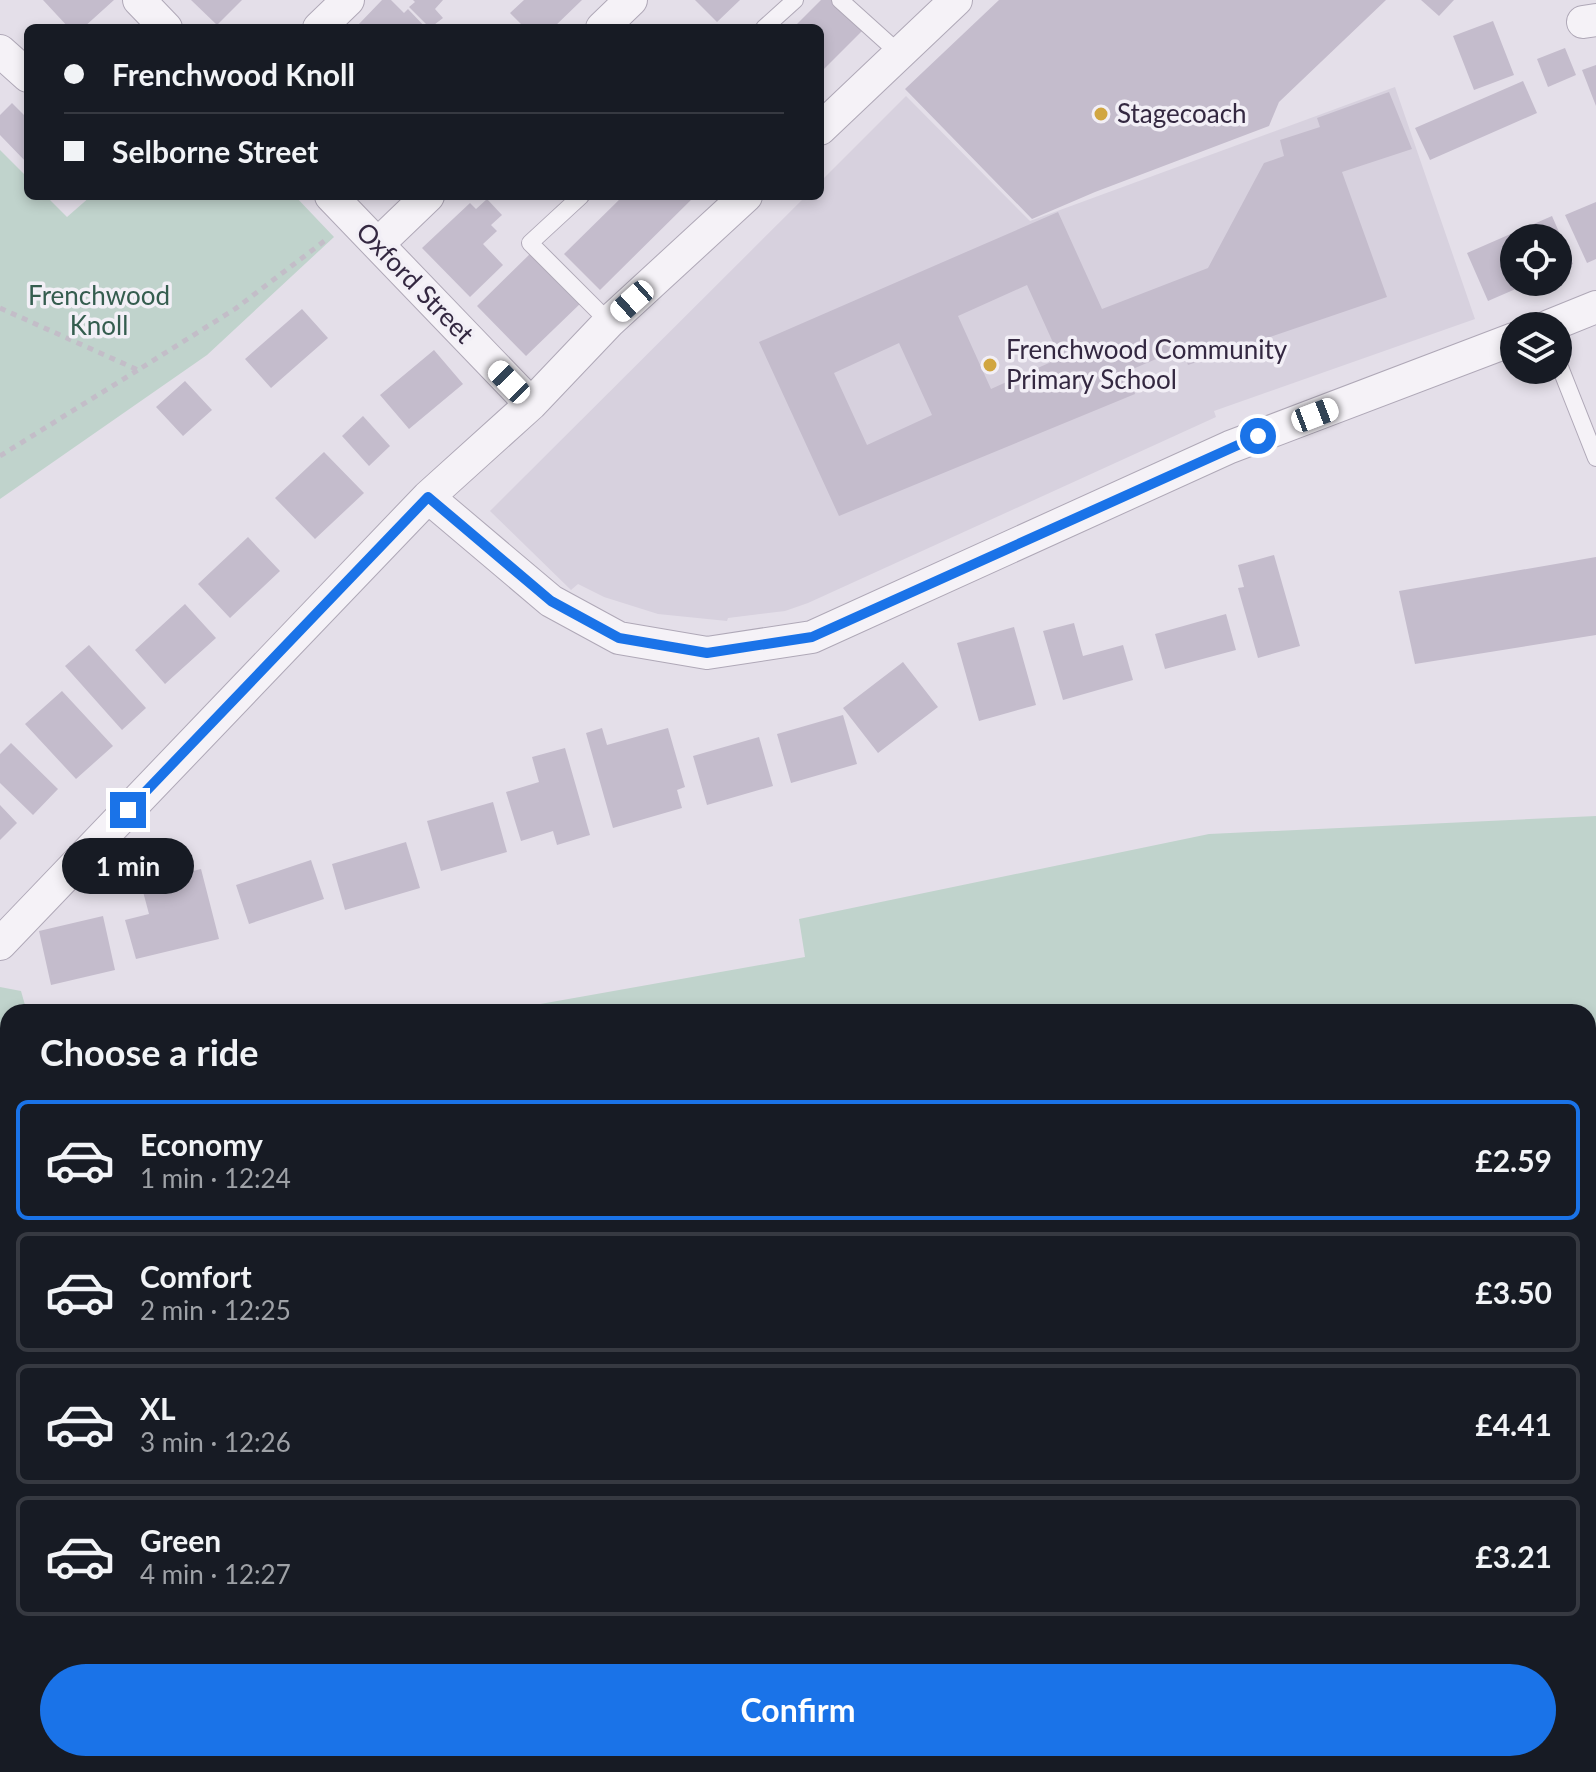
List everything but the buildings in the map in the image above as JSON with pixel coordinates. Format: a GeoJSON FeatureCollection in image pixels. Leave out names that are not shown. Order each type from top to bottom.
{"type":"FeatureCollection","features":[{"type":"Feature","properties":{"kind":"street"},"geometry":{"type":"LineString","coordinates":[[139,0],[162,24]]}},
{"type":"Feature","properties":{"kind":"street"},"geometry":{"type":"LineString","coordinates":[[323,24],[348,0]]}},
{"type":"Feature","properties":{"kind":"street"},"geometry":{"type":"LineString","coordinates":[[606,24],[631,0]]}},
{"type":"Feature","properties":{"kind":"street"},"geometry":{"type":"LineString","coordinates":[[824,125],[956,0]]}},
{"type":"Feature","properties":{"kind":"street"},"geometry":{"type":"LineString","coordinates":[[0,51],[24,72]]}},
{"type":"Feature","properties":{"kind":"street","name":"Oxford Street"},"geometry":{"type":"LineString","coordinates":[[335,200],[531,404]]}},
{"type":"Feature","properties":{"kind":"street"},"geometry":{"type":"LineString","coordinates":[[378,244],[424,200]]}},
{"type":"Feature","properties":{"kind":"street"},"geometry":{"type":"LineString","coordinates":[[0,944],[428,497],[531,404],[609,322],[742,200]]}},
{"type":"Feature","properties":{"kind":"street"},"geometry":{"type":"LineString","coordinates":[[1572,317],[1596,307]]}},
{"type":"Feature","properties":{"kind":"street"},"geometry":{"type":"LineString","coordinates":[[428,497],[551,601],[619,638],[707,653],[812,637],[1230,447],[1500,344]]}},
{"type":"Feature","properties":{"kind":"lane"},"geometry":{"type":"LineString","coordinates":[[768,24],[795,0]]}},
{"type":"Feature","properties":{"kind":"lane"},"geometry":{"type":"LineString","coordinates":[[840,0],[901,55]]}},
{"type":"Feature","properties":{"kind":"lane"},"geometry":{"type":"LineString","coordinates":[[577,200],[530,243],[609,322]]}},
{"type":"Feature","properties":{"kind":"lane"},"geometry":{"type":"LineString","coordinates":[[1567,384],[1596,458]]}},
{"type":"Feature","properties":{"kind":"path"},"geometry":{"type":"LineString","coordinates":[[0,456],[235,309],[353,219]]}},
{"type":"Feature","properties":{"kind":"path"},"geometry":{"type":"LineString","coordinates":[[0,308],[138,370]]}},
{"type":"Feature","properties":{"kind":"shaded area","name":"Frenchwood Community Primary School"},"geometry":{"type":"Polygon","coordinates":[[[1395,87],[1475,319],[1214,411],[1216,417],[785,611],[728,618],[727,621],[658,614],[604,597],[578,584],[571,590],[490,511],[802,200],[824,200],[824,178],[906,96],[1030,221],[1395,87]]]}},
{"type":"Feature","properties":{"kind":"green space","name":"Frenchwood Knoll"},"geometry":{"type":"Polygon","coordinates":[[[0,150],[24,174],[24,200],[50,200],[67,217],[86,200],[299,200],[334,237],[207,355],[0,499],[0,150]]]}},
{"type":"Feature","properties":{"kind":"green space"},"geometry":{"type":"Polygon","coordinates":[[[1596,816],[1596,1004],[541,1004],[805,957],[799,919],[1209,834],[1596,816]]]}},
{"type":"Feature","properties":{"kind":"green space"},"geometry":{"type":"Polygon","coordinates":[[[0,987],[21,991],[25,1004],[0,1004],[0,987]]]}},
{"type":"Feature","properties":{"kind":"place","name":"Stagecoach"},"geometry":{"type":"Point","coordinates":[1101,114]}},
{"type":"Feature","properties":{"kind":"place","name":"Frenchwood Community Primary School"},"geometry":{"type":"Point","coordinates":[990,365]}},
{"type":"Feature","properties":{"kind":"route"},"geometry":{"type":"LineString","coordinates":[[128,810],[428,497],[551,601],[619,638],[707,653],[812,637],[1258,436]]}}]}
